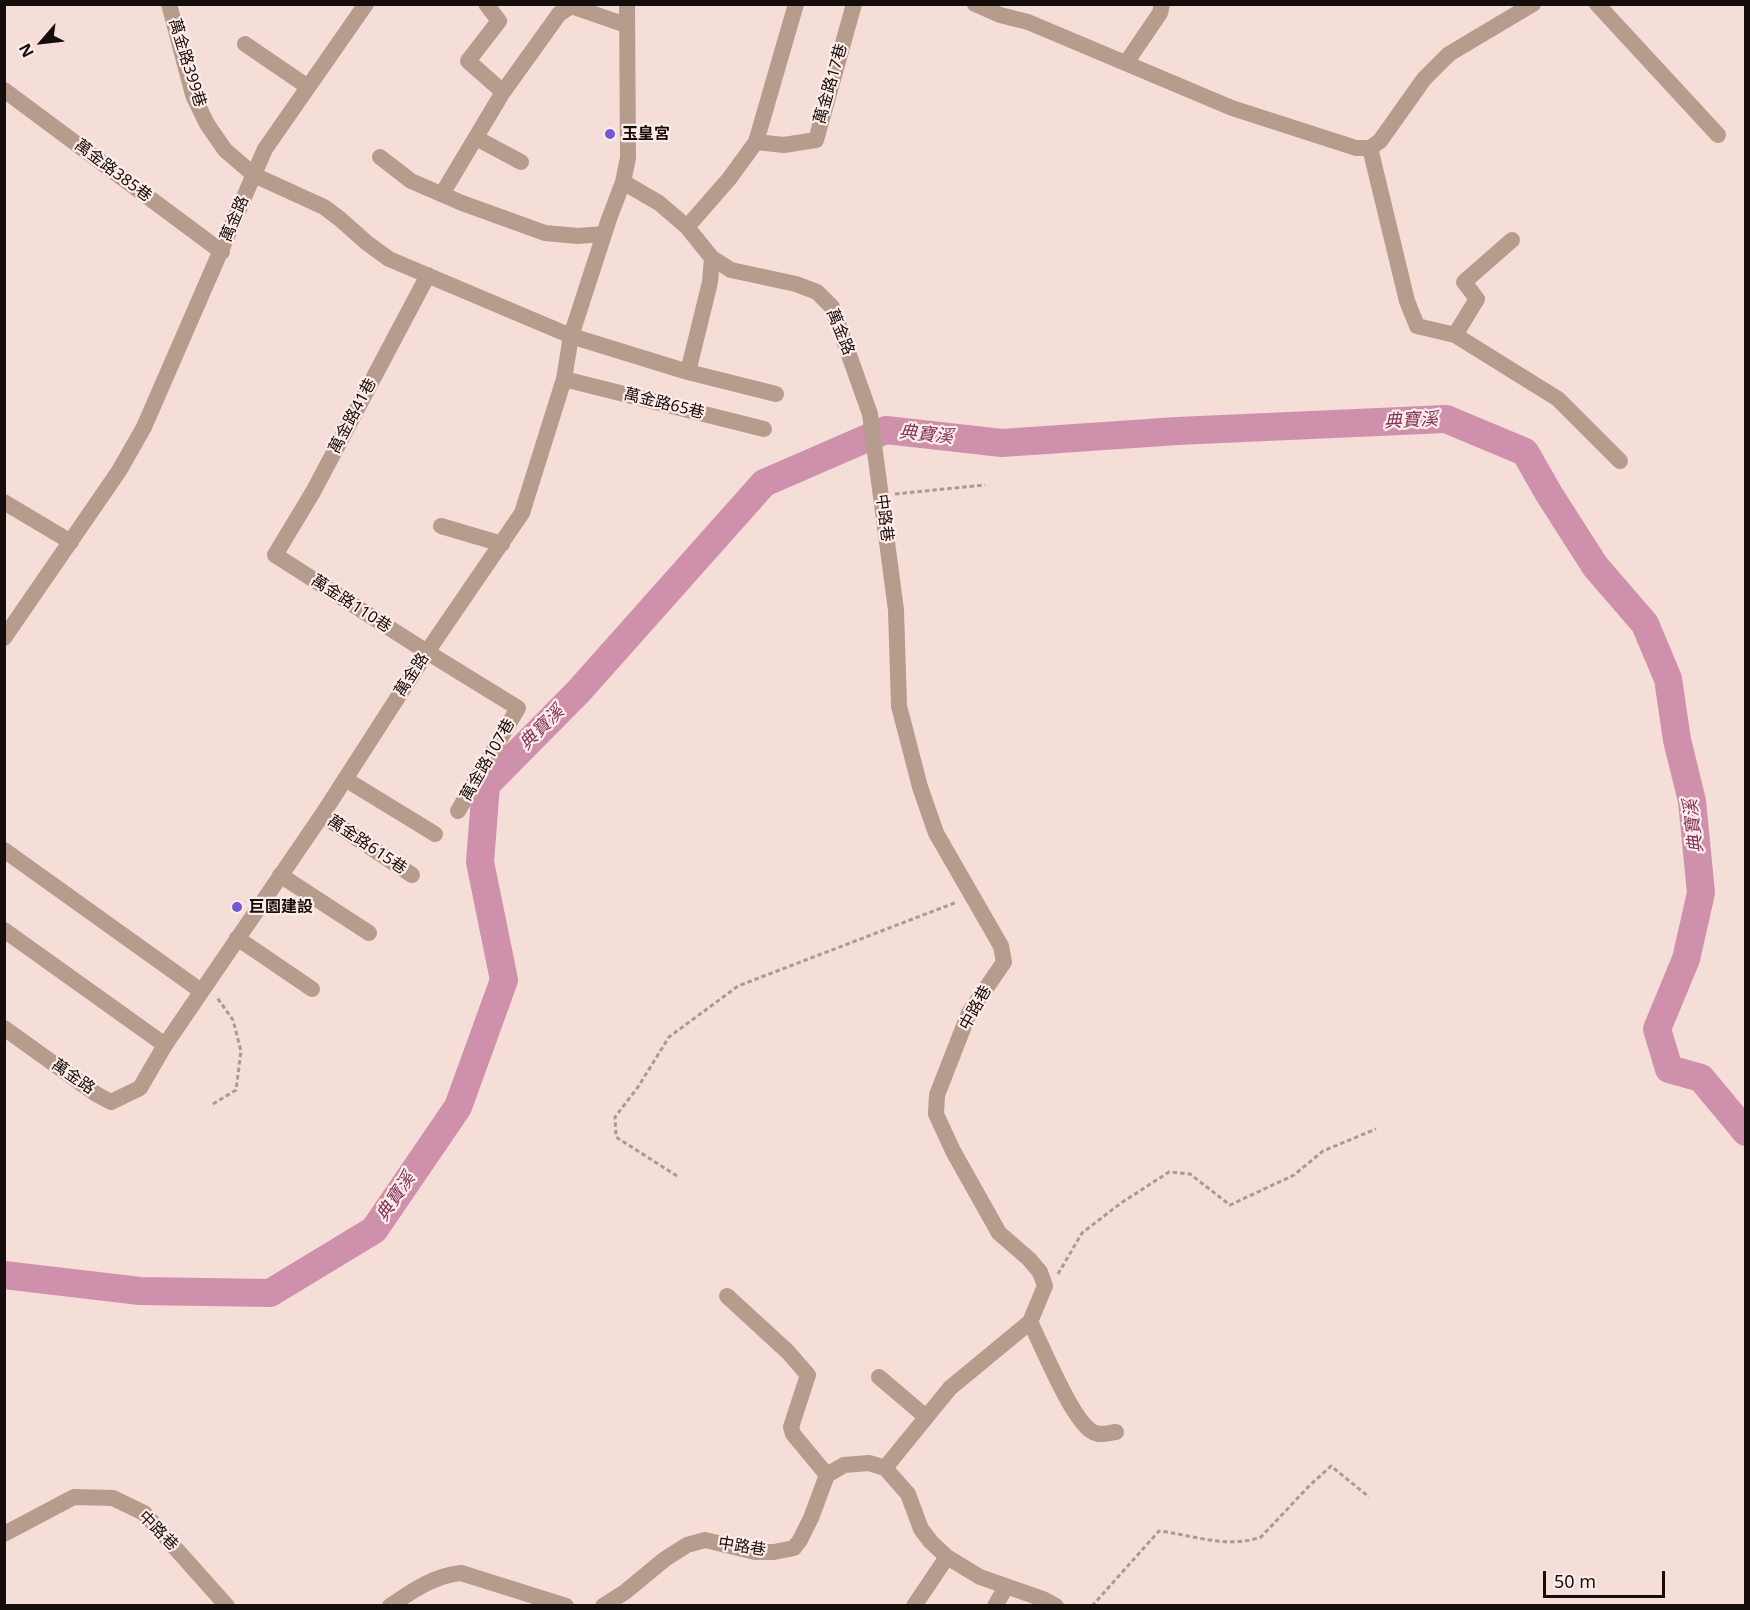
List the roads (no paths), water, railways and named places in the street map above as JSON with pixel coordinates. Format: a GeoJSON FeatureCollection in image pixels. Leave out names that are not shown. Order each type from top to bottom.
{"type":"FeatureCollection","features":[{"type":"Feature","properties":{"kind":"street","name":"萬金路399巷"},"geometry":{"type":"LineString","coordinates":[[168,4],[194,95],[207,124],[225,150],[254,175]]}},
{"type":"Feature","properties":{"kind":"street","name":"萬金路"},"geometry":{"type":"LineString","coordinates":[[4,638],[119,471],[144,427],[222,252],[265,148],[366,4]]}},
{"type":"Feature","properties":{"kind":"street"},"geometry":{"type":"LineString","coordinates":[[486,4],[500,21],[468,61],[503,92]]}},
{"type":"Feature","properties":{"kind":"street","name":"萬金路"},"geometry":{"type":"LineString","coordinates":[[4,1028],[96,1094],[111,1102],[140,1088],[203,988],[322,815],[427,652],[522,513],[564,379],[571,336],[623,182],[628,158],[627,4]]}},
{"type":"Feature","properties":{"kind":"street"},"geometry":{"type":"LineString","coordinates":[[687,227],[729,179],[756,142],[796,4]]}},
{"type":"Feature","properties":{"kind":"street","name":"萬金路17巷"},"geometry":{"type":"LineString","coordinates":[[756,142],[784,144],[816,140],[854,4]]}},
{"type":"Feature","properties":{"kind":"street"},"geometry":{"type":"LineString","coordinates":[[975,4],[1000,15],[1029,22],[1232,108],[1356,148],[1371,148],[1380,141],[1424,79],[1449,54],[1533,4]]}},
{"type":"Feature","properties":{"kind":"street"},"geometry":{"type":"LineString","coordinates":[[1126,63],[1160,13],[1162,4]]}},
{"type":"Feature","properties":{"kind":"street"},"geometry":{"type":"LineString","coordinates":[[1597,4],[1718,135]]}},
{"type":"Feature","properties":{"kind":"street"},"geometry":{"type":"LineString","coordinates":[[442,195],[503,92],[559,14],[572,6],[626,25]]}},
{"type":"Feature","properties":{"kind":"street"},"geometry":{"type":"LineString","coordinates":[[245,44],[308,87]]}},
{"type":"Feature","properties":{"kind":"street","name":"萬金路385巷"},"geometry":{"type":"LineString","coordinates":[[4,90],[222,252]]}},
{"type":"Feature","properties":{"kind":"street"},"geometry":{"type":"LineString","coordinates":[[476,138],[521,162]]}},
{"type":"Feature","properties":{"kind":"street"},"geometry":{"type":"LineString","coordinates":[[1371,148],[1407,301],[1418,326],[1455,335],[1558,399],[1620,461]]}},
{"type":"Feature","properties":{"kind":"street"},"geometry":{"type":"LineString","coordinates":[[380,158],[411,181],[442,195],[545,233],[578,236],[604,234]]}},
{"type":"Feature","properties":{"kind":"street","name":"萬金路"},"geometry":{"type":"LineString","coordinates":[[254,175],[324,207],[389,259],[571,336],[687,372],[776,394]]}},
{"type":"Feature","properties":{"kind":"street","name":"萬金路"},"geometry":{"type":"LineString","coordinates":[[623,182],[658,203],[687,227],[712,258],[731,270],[796,284],[818,292],[832,307],[870,414],[878,473]]}},
{"type":"Feature","properties":{"kind":"street"},"geometry":{"type":"LineString","coordinates":[[1455,335],[1477,299],[1464,282],[1512,240]]}},
{"type":"Feature","properties":{"kind":"street"},"geometry":{"type":"LineString","coordinates":[[687,372],[710,282],[712,258]]}},
{"type":"Feature","properties":{"kind":"street","name":"萬金路41巷"},"geometry":{"type":"LineString","coordinates":[[275,555],[313,492],[428,274]]}},
{"type":"Feature","properties":{"kind":"street","name":"萬金路65巷"},"geometry":{"type":"LineString","coordinates":[[564,379],[764,429]]}},
{"type":"Feature","properties":{"kind":"street","name":"中路巷"},"geometry":{"type":"LineString","coordinates":[[878,473],[896,610],[899,706],[920,787],[936,833],[1001,946],[1004,962],[969,1013],[937,1095],[936,1114],[953,1151],[999,1233],[1029,1259],[1040,1272],[1045,1286],[1030,1322]]}},
{"type":"Feature","properties":{"kind":"street"},"geometry":{"type":"LineString","coordinates":[[4,502],[71,542]]}},
{"type":"Feature","properties":{"kind":"street"},"geometry":{"type":"LineString","coordinates":[[441,526],[502,544]]}},
{"type":"Feature","properties":{"kind":"street","name":"萬金路110巷"},"geometry":{"type":"LineString","coordinates":[[275,555],[427,652]]}},
{"type":"Feature","properties":{"kind":"street","name":"萬金路107巷"},"geometry":{"type":"LineString","coordinates":[[427,652],[518,708],[458,811]]}},
{"type":"Feature","properties":{"kind":"street"},"geometry":{"type":"LineString","coordinates":[[345,779],[435,834]]}},
{"type":"Feature","properties":{"kind":"street","name":"萬金路615巷"},"geometry":{"type":"LineString","coordinates":[[322,815],[412,875]]}},
{"type":"Feature","properties":{"kind":"street"},"geometry":{"type":"LineString","coordinates":[[4,850],[203,988]]}},
{"type":"Feature","properties":{"kind":"street"},"geometry":{"type":"LineString","coordinates":[[280,876],[369,933]]}},
{"type":"Feature","properties":{"kind":"street"},"geometry":{"type":"LineString","coordinates":[[4,930],[165,1046]]}},
{"type":"Feature","properties":{"kind":"street"},"geometry":{"type":"LineString","coordinates":[[237,938],[312,988]]}},
{"type":"Feature","properties":{"kind":"street"},"geometry":{"type":"LineString","coordinates":[[727,1296],[788,1352],[808,1375],[791,1427],[793,1434],[828,1475],[844,1465],[869,1463],[885,1468],[908,1494],[921,1529],[947,1557],[980,1577],[1056,1605]]}},
{"type":"Feature","properties":{"kind":"street"},"geometry":{"type":"LineString","coordinates":[[885,1468],[950,1388],[1030,1322],[1077,1417],[1090,1430],[1099,1434],[1116,1432]]}},
{"type":"Feature","properties":{"kind":"street"},"geometry":{"type":"LineString","coordinates":[[879,1377],[926,1417]]}},
{"type":"Feature","properties":{"kind":"street","name":"中路巷"},"geometry":{"type":"LineString","coordinates":[[603,1605],[625,1592],[664,1559],[687,1545],[705,1540],[755,1552],[774,1552],[794,1548],[811,1518],[828,1475]]}},
{"type":"Feature","properties":{"kind":"street","name":"中路巷"},"geometry":{"type":"LineString","coordinates":[[4,1534],[74,1497],[113,1498],[144,1513],[227,1605]]}},
{"type":"Feature","properties":{"kind":"street"},"geometry":{"type":"LineString","coordinates":[[914,1605],[947,1557]]}},
{"type":"Feature","properties":{"kind":"street"},"geometry":{"type":"LineString","coordinates":[[390,1605],[425,1583],[449,1574],[460,1573],[566,1605]]}},
{"type":"Feature","properties":{"kind":"street"},"geometry":{"type":"LineString","coordinates":[[995,1605],[1006,1587]]}},
{"type":"Feature","properties":{"kind":"waterway","name":"典寶溪"},"geometry":{"type":"LineString","coordinates":[[4,1275],[140,1291],[270,1293],[374,1230],[458,1107],[504,980],[480,862],[486,785],[578,692],[764,483],[886,430],[1002,443],[1177,431],[1446,419],[1525,452],[1595,566],[1645,624],[1668,679],[1677,740],[1692,801],[1701,893],[1686,959],[1657,1029],[1669,1069],[1701,1078],[1746,1132]]}},
{"type":"Feature","properties":{"kind":"place","name":"玉皇宮"},"geometry":{"type":"Point","coordinates":[610,134]}},
{"type":"Feature","properties":{"kind":"place","name":"巨園建設"},"geometry":{"type":"Point","coordinates":[237,907]}}]}
